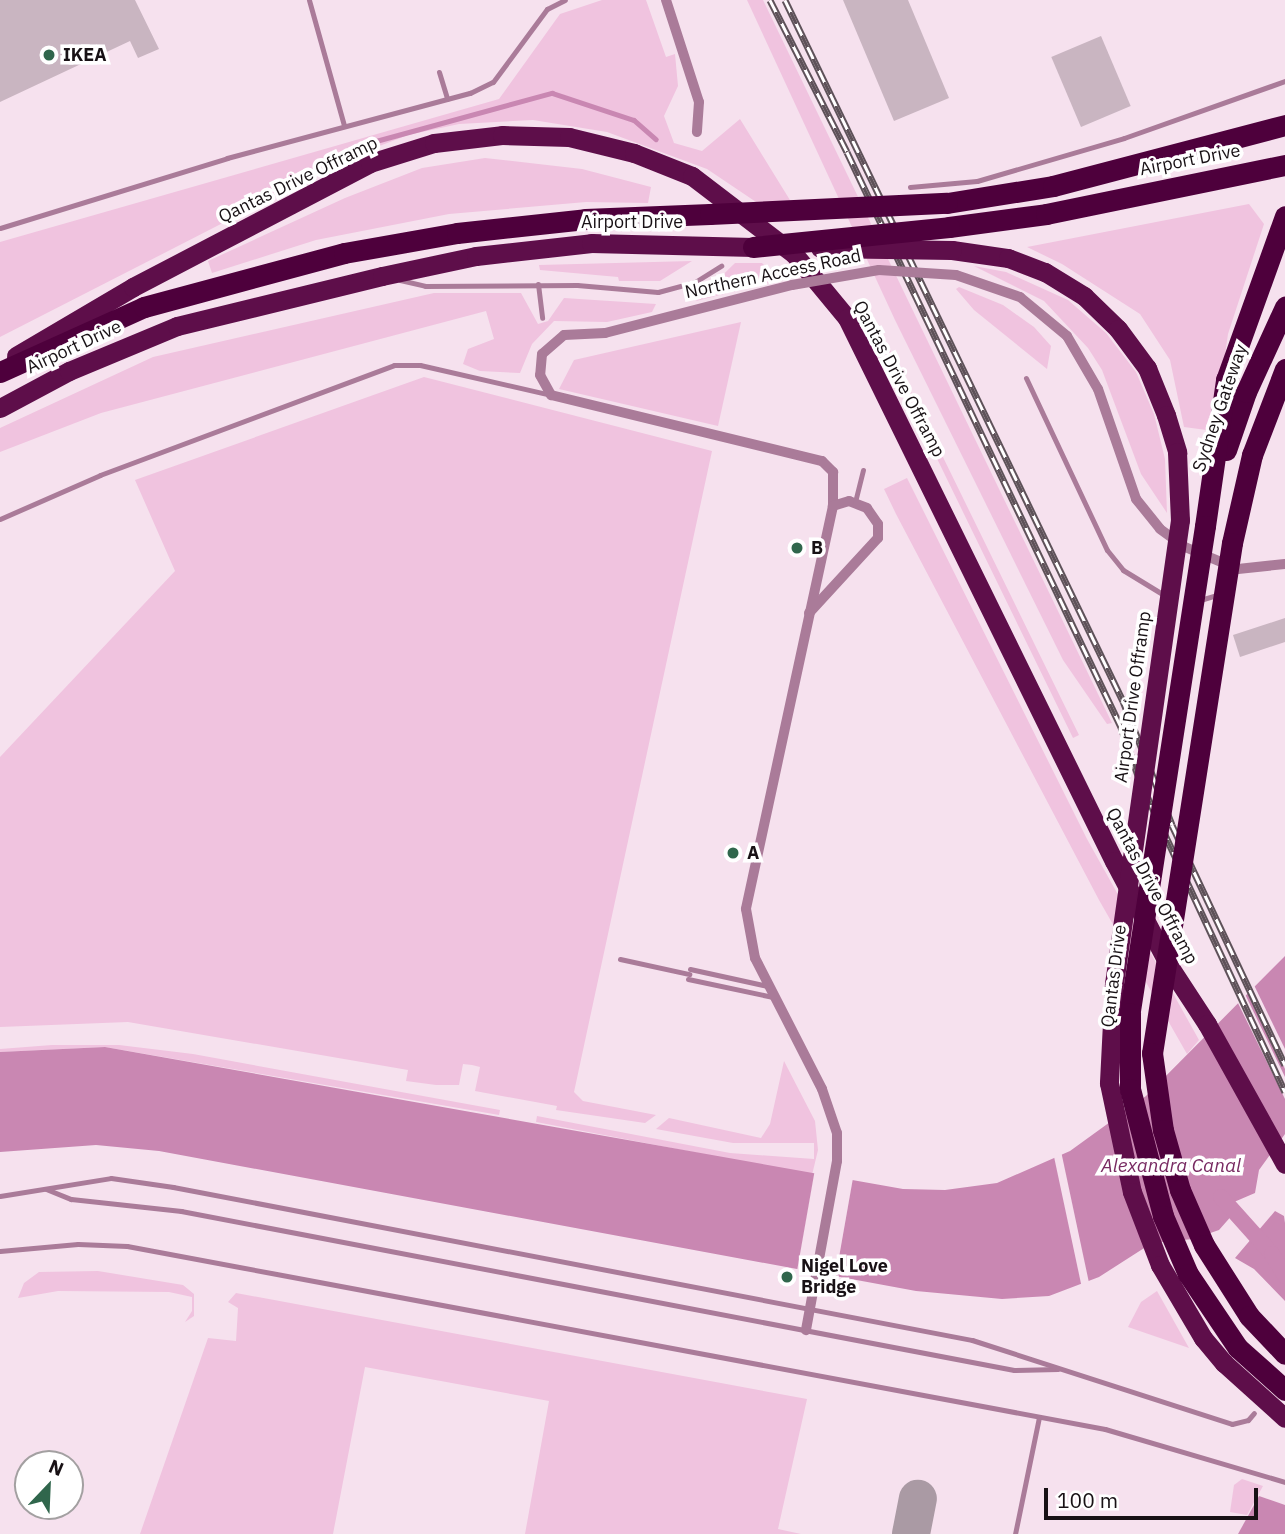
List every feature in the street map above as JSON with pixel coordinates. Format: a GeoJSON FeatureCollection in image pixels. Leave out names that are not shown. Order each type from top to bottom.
{"type":"FeatureCollection","features":[{"type":"Feature","properties":{"kind":"highway"},"geometry":{"type":"LineString","coordinates":[[1196,152],[1285,115]]}},
{"type":"Feature","properties":{"kind":"highway"},"geometry":{"type":"LineString","coordinates":[[1196,152],[1285,125]]}},
{"type":"Feature","properties":{"kind":"highway","name":"Qantas Drive Offramp"},"geometry":{"type":"LineString","coordinates":[[0,366],[133,287],[370,163],[434,143],[502,135],[569,137],[634,153],[692,176],[794,254],[847,318],[1114,861],[1171,970],[1207,1024],[1285,1164]]}},
{"type":"Feature","properties":{"kind":"highway","name":"Airport Drive"},"geometry":{"type":"LineString","coordinates":[[0,372],[144,307],[344,253],[457,233],[573,220],[947,202],[1053,186],[1196,152]]}},
{"type":"Feature","properties":{"kind":"highway","name":"Airport Drive"},"geometry":{"type":"LineString","coordinates":[[0,408],[69,371],[177,326],[476,256],[591,243],[753,247],[949,227],[1046,214],[1285,165]]}},
{"type":"Feature","properties":{"kind":"highway"},"geometry":{"type":"LineString","coordinates":[[1205,526],[1226,380],[1285,216]]}},
{"type":"Feature","properties":{"kind":"highway","name":"Airport Drive Offramp"},"geometry":{"type":"LineString","coordinates":[[753,247],[952,250],[1008,258],[1045,272],[1084,296],[1118,329],[1147,368],[1177,452],[1180,520],[1114,983],[1109,1083],[1132,1192],[1166,1277],[1224,1363],[1285,1418]]}},
{"type":"Feature","properties":{"kind":"highway","name":"Sydney Gateway"},"geometry":{"type":"LineString","coordinates":[[1205,526],[1246,392],[1285,307]]}},
{"type":"Feature","properties":{"kind":"highway"},"geometry":{"type":"LineString","coordinates":[[1285,369],[1252,455],[1232,542],[1152,1053],[1163,1130],[1180,1190],[1200,1234],[1249,1316],[1285,1354]]}},
{"type":"Feature","properties":{"kind":"highway"},"geometry":{"type":"LineString","coordinates":[[1232,542],[1285,401]]}},
{"type":"Feature","properties":{"kind":"highway","name":"Qantas Drive"},"geometry":{"type":"LineString","coordinates":[[1205,526],[1130,1013],[1130,1089],[1163,1216],[1188,1274],[1238,1348],[1285,1390]]}},
{"type":"Feature","properties":{"kind":"street"},"geometry":{"type":"LineString","coordinates":[[666,0],[699,102],[697,132]]}},
{"type":"Feature","properties":{"kind":"street","name":"Northern Access Road"},"geometry":{"type":"LineString","coordinates":[[551,396],[542,384],[540,365],[542,354],[556,338],[605,333],[792,285],[879,270],[956,275],[1020,297],[1067,336],[1098,389],[1136,499],[1160,529],[1185,547],[1238,569],[1285,564]]}},
{"type":"Feature","properties":{"kind":"street"},"geometry":{"type":"LineString","coordinates":[[551,396],[822,461],[829,465],[836,485],[746,909],[752,951],[832,1112],[838,1140],[836,1171],[806,1330]]}},
{"type":"Feature","properties":{"kind":"street"},"geometry":{"type":"LineString","coordinates":[[807,615],[878,538],[876,517],[855,502],[833,506]]}},
{"type":"Feature","properties":{"kind":"lane"},"geometry":{"type":"LineString","coordinates":[[309,0],[344,125]]}},
{"type":"Feature","properties":{"kind":"lane"},"geometry":{"type":"LineString","coordinates":[[0,228],[344,125],[447,99],[493,82],[547,9],[565,0]]}},
{"type":"Feature","properties":{"kind":"lane"},"geometry":{"type":"LineString","coordinates":[[439,72],[447,99]]}},
{"type":"Feature","properties":{"kind":"lane"},"geometry":{"type":"LineString","coordinates":[[910,187],[977,181],[1124,138],[1285,81]]}},
{"type":"Feature","properties":{"kind":"lane"},"geometry":{"type":"LineString","coordinates":[[382,276],[425,286],[538,284],[658,292],[695,282],[721,266]]}},
{"type":"Feature","properties":{"kind":"lane"},"geometry":{"type":"LineString","coordinates":[[538,284],[542,318]]}},
{"type":"Feature","properties":{"kind":"lane"},"geometry":{"type":"LineString","coordinates":[[0,519],[100,475],[394,365],[420,365],[551,396]]}},
{"type":"Feature","properties":{"kind":"lane"},"geometry":{"type":"LineString","coordinates":[[1026,378],[1107,550],[1123,570],[1150,590],[1175,598]]}},
{"type":"Feature","properties":{"kind":"lane"},"geometry":{"type":"LineString","coordinates":[[855,502],[863,470]]}},
{"type":"Feature","properties":{"kind":"lane"},"geometry":{"type":"LineString","coordinates":[[1188,602],[1219,594],[1233,582],[1238,569]]}},
{"type":"Feature","properties":{"kind":"lane"},"geometry":{"type":"LineString","coordinates":[[620,959],[689,974],[776,998]]}},
{"type":"Feature","properties":{"kind":"lane"},"geometry":{"type":"LineString","coordinates":[[689,974],[770,986]]}},
{"type":"Feature","properties":{"kind":"lane"},"geometry":{"type":"LineString","coordinates":[[0,1196],[111,1178],[173,1187],[972,1340],[1232,1424],[1248,1420],[1254,1413]]}},
{"type":"Feature","properties":{"kind":"lane"},"geometry":{"type":"LineString","coordinates":[[43,1188],[71,1199],[181,1211],[1014,1370],[1061,1368]]}},
{"type":"Feature","properties":{"kind":"lane"},"geometry":{"type":"LineString","coordinates":[[0,1251],[78,1244],[127,1246],[1039,1417],[1155,1441],[1285,1482]]}},
{"type":"Feature","properties":{"kind":"lane"},"geometry":{"type":"LineString","coordinates":[[1015,1534],[1039,1417]]}},
{"type":"Feature","properties":{"kind":"shaded area"},"geometry":{"type":"Polygon","coordinates":[[[602,0],[646,0],[666,57],[675,54],[678,86],[664,116],[674,143],[702,151],[740,119],[793,205],[762,206],[707,169],[607,132],[533,120],[459,124],[408,135],[356,155],[0,337],[0,242],[499,99],[560,14],[602,0]]]}},
{"type":"Feature","properties":{"kind":"shaded area"},"geometry":{"type":"Polygon","coordinates":[[[747,0],[763,0],[1112,723],[1107,724],[1063,660],[895,320],[747,0]]]}},
{"type":"Feature","properties":{"kind":"shaded area"},"geometry":{"type":"Polygon","coordinates":[[[485,158],[582,169],[651,187],[648,203],[586,202],[449,214],[316,240],[212,273],[208,261],[345,198],[422,168],[485,158]]]}},
{"type":"Feature","properties":{"kind":"shaded area"},"geometry":{"type":"Polygon","coordinates":[[[1249,204],[1264,224],[1228,334],[1214,431],[1184,427],[1170,360],[1140,314],[1062,264],[1027,247],[1249,204]]]}},
{"type":"Feature","properties":{"kind":"shaded area"},"geometry":{"type":"Polygon","coordinates":[[[692,261],[660,281],[619,281],[618,277],[540,270],[539,265],[692,261]]]}},
{"type":"Feature","properties":{"kind":"shaded area"},"geometry":{"type":"Polygon","coordinates":[[[735,263],[762,263],[779,280],[696,301],[735,263]]]}},
{"type":"Feature","properties":{"kind":"shaded area"},"geometry":{"type":"Polygon","coordinates":[[[974,266],[1006,272],[1068,300],[1106,333],[1136,372],[1154,414],[1165,459],[1167,513],[1141,474],[1102,370],[1088,348],[1044,301],[974,266]]]}},
{"type":"Feature","properties":{"kind":"shaded area"},"geometry":{"type":"Polygon","coordinates":[[[959,287],[1003,305],[1034,327],[1051,346],[1047,369],[974,310],[956,289],[959,287]]]}},
{"type":"Feature","properties":{"kind":"shaded area"},"geometry":{"type":"Polygon","coordinates":[[[434,293],[521,293],[538,324],[548,321],[564,298],[656,304],[652,312],[607,322],[554,321],[532,344],[520,373],[480,371],[463,364],[468,349],[494,339],[486,311],[101,413],[0,452],[0,428],[153,357],[434,293]]]}},
{"type":"Feature","properties":{"kind":"shaded area"},"geometry":{"type":"Polygon","coordinates":[[[863,305],[894,357],[1079,735],[1073,738],[889,360],[857,307],[863,305]]]}},
{"type":"Feature","properties":{"kind":"shaded area"},"geometry":{"type":"Polygon","coordinates":[[[741,322],[718,426],[559,389],[574,360],[741,322]]]}},
{"type":"Feature","properties":{"kind":"shaded area"},"geometry":{"type":"Polygon","coordinates":[[[424,377],[712,451],[574,1092],[583,1101],[656,1115],[645,1123],[556,1110],[557,1106],[475,1091],[480,1067],[472,1065],[463,1064],[459,1085],[436,1085],[406,1081],[408,1070],[128,1022],[0,1027],[0,757],[175,571],[135,480],[424,377]]]}},
{"type":"Feature","properties":{"kind":"shaded area"},"geometry":{"type":"Polygon","coordinates":[[[907,478],[1087,839],[1199,1040],[1187,1054],[1099,900],[896,514],[884,489],[907,478]]]}},
{"type":"Feature","properties":{"kind":"shaded area"},"geometry":{"type":"Polygon","coordinates":[[[52,1045],[119,1045],[193,1054],[500,1110],[499,1115],[105,1047],[0,1052],[0,1049],[52,1045]]]}},
{"type":"Feature","properties":{"kind":"shaded area"},"geometry":{"type":"Polygon","coordinates":[[[784,1061],[815,1121],[818,1150],[812,1175],[536,1122],[537,1116],[730,1153],[814,1159],[814,1143],[733,1143],[656,1129],[669,1118],[761,1138],[770,1124],[784,1061]]]}},
{"type":"Feature","properties":{"kind":"shaded area"},"geometry":{"type":"Polygon","coordinates":[[[98,1271],[183,1285],[194,1294],[194,1316],[185,1322],[192,1311],[192,1297],[169,1292],[58,1291],[18,1298],[24,1283],[39,1272],[98,1271]]]}},
{"type":"Feature","properties":{"kind":"shaded area"},"geometry":{"type":"Polygon","coordinates":[[[1157,1291],[1189,1348],[1128,1327],[1141,1302],[1157,1291]]]}},
{"type":"Feature","properties":{"kind":"shaded area"},"geometry":{"type":"Polygon","coordinates":[[[236,1293],[807,1399],[778,1529],[801,1534],[525,1534],[549,1401],[365,1367],[333,1534],[140,1534],[208,1338],[236,1341],[238,1308],[228,1302],[236,1293]]]}},
{"type":"Feature","properties":{"kind":"shaded area"},"geometry":{"type":"Polygon","coordinates":[[[1242,1479],[1263,1486],[1247,1515],[1230,1512],[1234,1485],[1242,1479]]]}},
{"type":"Feature","properties":{"kind":"water","name":"Alexandra Canal"},"geometry":{"type":"Polygon","coordinates":[[[1285,956],[1285,1134],[1259,1170],[1255,1193],[1234,1202],[1234,1213],[1219,1230],[1193,1239],[1152,1243],[1099,1277],[1049,1296],[1002,1299],[916,1291],[159,1151],[96,1145],[0,1152],[0,1052],[105,1047],[903,1189],[945,1190],[997,1183],[1070,1151],[1146,1096],[1285,956]]]}},
{"type":"Feature","properties":{"kind":"water"},"geometry":{"type":"Polygon","coordinates":[[[1275,1211],[1284,1216],[1285,1223],[1285,1301],[1254,1269],[1235,1258],[1275,1211]]]}},
{"type":"Feature","properties":{"kind":"water"},"geometry":{"type":"Polygon","coordinates":[[[1259,1496],[1285,1505],[1285,1534],[1238,1534],[1259,1496]]]}},
{"type":"Feature","properties":{"kind":"pier"},"geometry":{"type":"Polygon","coordinates":[[[1253,983],[1285,1049],[1285,1069],[1246,989],[1253,983]]]}},
{"type":"Feature","properties":{"kind":"pier"},"geometry":{"type":"Polygon","coordinates":[[[1244,992],[1285,1077],[1285,1099],[1236,999],[1244,992]]]}},
{"type":"Feature","properties":{"kind":"pier"},"geometry":{"type":"Polygon","coordinates":[[[1061,1151],[1089,1284],[1081,1286],[1053,1153],[1061,1151]]]}},
{"type":"Feature","properties":{"kind":"pier","name":"Nigel Love Bridge"},"geometry":{"type":"Polygon","coordinates":[[[815,1169],[853,1176],[835,1279],[797,1272],[815,1169]]]}},
{"type":"Feature","properties":{"kind":"building","name":"IKEA"},"geometry":{"type":"Polygon","coordinates":[[[0,0],[135,0],[159,49],[138,58],[130,41],[0,102],[0,0]]]}},
{"type":"Feature","properties":{"kind":"building"},"geometry":{"type":"Polygon","coordinates":[[[843,0],[908,0],[949,98],[894,121],[843,0]]]}},
{"type":"Feature","properties":{"kind":"building"},"geometry":{"type":"Polygon","coordinates":[[[1101,36],[1131,106],[1081,127],[1051,57],[1101,36]]]}},
{"type":"Feature","properties":{"kind":"building"},"geometry":{"type":"Polygon","coordinates":[[[1285,618],[1285,642],[1240,657],[1233,635],[1285,618]]]}},
{"type":"Feature","properties":{"kind":"waterway"},"geometry":{"type":"LineString","coordinates":[[365,144],[552,93],[634,120],[656,139]]}},
{"type":"Feature","properties":{"kind":"waterway"},"geometry":{"type":"LineString","coordinates":[[1221,1197],[1272,1254],[1285,1276]]}},
{"type":"Feature","properties":{"kind":"taxiway"},"geometry":{"type":"LineString","coordinates":[[911,1534],[918,1499]]}},
{"type":"Feature","properties":{"kind":"railway"},"geometry":{"type":"LineString","coordinates":[[770,0],[847,152],[1121,727],[1140,781],[1285,1092]]}},
{"type":"Feature","properties":{"kind":"railway"},"geometry":{"type":"LineString","coordinates":[[785,0],[1123,701],[1172,825],[1285,1065]]}},
{"type":"Feature","properties":{"kind":"place","name":"IKEA"},"geometry":{"type":"Point","coordinates":[49,55]}},
{"type":"Feature","properties":{"kind":"place","name":"B"},"geometry":{"type":"Point","coordinates":[797,548]}},
{"type":"Feature","properties":{"kind":"place","name":"A"},"geometry":{"type":"Point","coordinates":[733,853]}},
{"type":"Feature","properties":{"kind":"place","name":"Nigel Love Bridge"},"geometry":{"type":"Point","coordinates":[787,1277]}}]}
